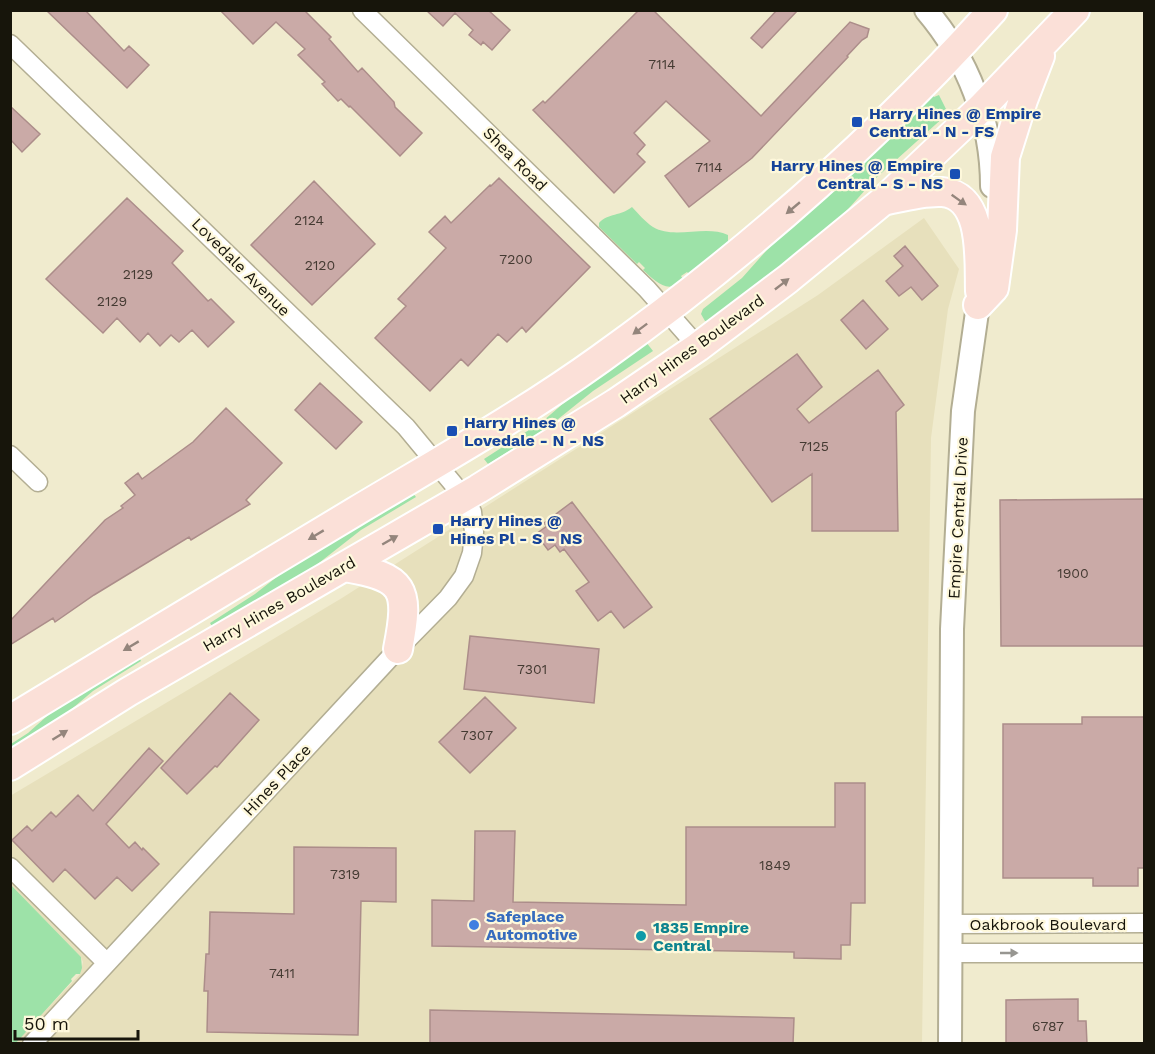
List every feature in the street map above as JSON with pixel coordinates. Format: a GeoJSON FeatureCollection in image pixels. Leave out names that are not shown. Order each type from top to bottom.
{"type":"FeatureCollection","features":[{"type":"Feature","properties":{"kind":"main road"},"geometry":{"type":"LineString","coordinates":[[10,720],[518,414],[599,360],[751,243],[813,191],[862,145],[993,10]]}},
{"type":"Feature","properties":{"kind":"main road","name":"Harry Hines Boulevard"},"geometry":{"type":"LineString","coordinates":[[10,766],[130,691],[464,497],[616,403],[698,347],[788,279],[882,201],[981,108],[1057,32],[1075,10]]}},
{"type":"Feature","properties":{"kind":"main road"},"geometry":{"type":"LineString","coordinates":[[979,298],[994,288],[1002,230],[1005,157],[1009,140],[1040,58],[1057,32]]}},
{"type":"Feature","properties":{"kind":"main road"},"geometry":{"type":"LineString","coordinates":[[882,201],[943,192],[962,200],[974,215],[979,298]]}},
{"type":"Feature","properties":{"kind":"main road"},"geometry":{"type":"LineString","coordinates":[[344,567],[375,572],[388,577],[395,584],[404,602],[404,619],[398,649]]}},
{"type":"Feature","properties":{"kind":"main road"},"geometry":{"type":"LineString","coordinates":[[161,628],[179,662]]}},
{"type":"Feature","properties":{"kind":"street","name":"Shea Road"},"geometry":{"type":"LineString","coordinates":[[362,10],[647,289],[698,347]]}},
{"type":"Feature","properties":{"kind":"street","name":"Empire Central Drive"},"geometry":{"type":"LineString","coordinates":[[926,10],[955,51],[981,108],[990,141],[993,194],[963,411],[952,629],[950,1044]]}},
{"type":"Feature","properties":{"kind":"street","name":"Lovedale Avenue"},"geometry":{"type":"LineString","coordinates":[[10,44],[406,427],[464,497]]}},
{"type":"Feature","properties":{"kind":"street"},"geometry":{"type":"LineString","coordinates":[[10,456],[38,482]]}},
{"type":"Feature","properties":{"kind":"street","name":"Hines Place"},"geometry":{"type":"LineString","coordinates":[[32,1044],[448,598],[464,576],[472,553],[474,532],[472,512],[464,497]]}},
{"type":"Feature","properties":{"kind":"street"},"geometry":{"type":"LineString","coordinates":[[10,867],[107,963]]}},
{"type":"Feature","properties":{"kind":"street","name":"Oakbrook Boulevard"},"geometry":{"type":"LineString","coordinates":[[951,924],[1144,923]]}},
{"type":"Feature","properties":{"kind":"street","name":"Oakbrook Boulevard"},"geometry":{"type":"LineString","coordinates":[[951,953],[1144,953]]}},
{"type":"Feature","properties":{"kind":"shaded area"},"geometry":{"type":"Polygon","coordinates":[[[924,218],[959,269],[948,309],[931,438],[922,1043],[15,1043],[80,974],[83,962],[81,957],[11,885],[10,796],[342,598],[818,295],[924,218]]]}},
{"type":"Feature","properties":{"kind":"green space"},"geometry":{"type":"Polygon","coordinates":[[[932,94],[934,97],[939,95],[946,109],[943,112],[945,116],[876,178],[831,228],[710,322],[705,321],[701,314],[703,309],[742,278],[774,242],[835,188],[932,94]]]}},
{"type":"Feature","properties":{"kind":"green space"},"geometry":{"type":"Polygon","coordinates":[[[632,207],[650,225],[662,231],[719,232],[728,235],[728,242],[693,273],[687,272],[681,276],[683,279],[678,284],[667,287],[643,270],[645,268],[639,262],[637,264],[599,227],[599,223],[603,220],[632,207]]]}},
{"type":"Feature","properties":{"kind":"green space"},"geometry":{"type":"Polygon","coordinates":[[[646,342],[653,351],[593,391],[547,428],[488,464],[484,459],[543,421],[573,395],[646,342]]]}},
{"type":"Feature","properties":{"kind":"green space"},"geometry":{"type":"Polygon","coordinates":[[[412,492],[416,497],[361,530],[310,570],[213,628],[210,623],[255,594],[301,558],[412,492]]]}},
{"type":"Feature","properties":{"kind":"green space"},"geometry":{"type":"Polygon","coordinates":[[[138,655],[141,661],[93,691],[61,718],[11,752],[11,744],[28,733],[56,708],[138,655]]]}},
{"type":"Feature","properties":{"kind":"green space"},"geometry":{"type":"Polygon","coordinates":[[[11,885],[81,957],[82,968],[80,974],[76,974],[71,979],[72,981],[15,1044],[10,1043],[11,885]]]}},
{"type":"Feature","properties":{"kind":"building"},"geometry":{"type":"Polygon","coordinates":[[[46,10],[85,10],[124,51],[129,46],[149,65],[127,88],[46,10]]]}},
{"type":"Feature","properties":{"kind":"building"},"geometry":{"type":"Polygon","coordinates":[[[220,10],[304,10],[331,37],[329,39],[358,72],[362,68],[394,102],[395,107],[422,133],[400,156],[350,106],[341,99],[338,101],[322,84],[325,82],[298,55],[305,49],[276,22],[253,44],[220,10]]]}},
{"type":"Feature","properties":{"kind":"building"},"geometry":{"type":"Polygon","coordinates":[[[426,10],[488,10],[510,30],[492,50],[483,42],[481,45],[469,35],[473,30],[455,13],[443,26],[426,10]]]}},
{"type":"Feature","properties":{"kind":"building"},"geometry":{"type":"Polygon","coordinates":[[[639,10],[653,10],[761,116],[850,22],[869,29],[867,37],[752,158],[689,207],[665,176],[710,141],[666,101],[634,133],[645,145],[637,154],[645,162],[614,193],[533,110],[543,101],[545,103],[639,10]]]}},
{"type":"Feature","properties":{"kind":"building"},"geometry":{"type":"Polygon","coordinates":[[[777,10],[798,10],[762,48],[751,38],[777,10]]]}},
{"type":"Feature","properties":{"kind":"building"},"geometry":{"type":"Polygon","coordinates":[[[10,106],[40,134],[22,152],[10,139],[10,106]]]}},
{"type":"Feature","properties":{"kind":"building"},"geometry":{"type":"Polygon","coordinates":[[[499,178],[590,267],[526,332],[522,327],[507,342],[498,334],[468,366],[461,359],[430,391],[375,338],[406,306],[398,299],[446,248],[429,232],[445,216],[451,223],[499,178]]]}},
{"type":"Feature","properties":{"kind":"building"},"geometry":{"type":"Polygon","coordinates":[[[314,181],[375,244],[312,305],[251,245],[314,181]]]}},
{"type":"Feature","properties":{"kind":"building"},"geometry":{"type":"Polygon","coordinates":[[[127,198],[183,251],[172,263],[208,301],[211,299],[234,322],[208,347],[192,330],[179,342],[171,335],[160,346],[148,333],[140,342],[117,318],[103,333],[46,279],[127,198]]]}},
{"type":"Feature","properties":{"kind":"building"},"geometry":{"type":"Polygon","coordinates":[[[905,246],[938,286],[922,300],[911,287],[899,296],[886,281],[903,266],[894,256],[905,246]]]}},
{"type":"Feature","properties":{"kind":"building"},"geometry":{"type":"Polygon","coordinates":[[[863,300],[888,329],[866,349],[841,320],[863,300]]]}},
{"type":"Feature","properties":{"kind":"building"},"geometry":{"type":"Polygon","coordinates":[[[797,354],[822,387],[797,409],[809,423],[878,370],[904,405],[896,412],[898,531],[812,531],[812,474],[772,502],[710,419],[797,354]]]}},
{"type":"Feature","properties":{"kind":"building"},"geometry":{"type":"Polygon","coordinates":[[[320,383],[362,422],[336,449],[295,410],[320,383]]]}},
{"type":"Feature","properties":{"kind":"building"},"geometry":{"type":"Polygon","coordinates":[[[226,408],[282,463],[246,500],[250,504],[191,540],[189,537],[94,595],[55,622],[53,618],[10,645],[10,621],[105,520],[123,508],[121,506],[135,495],[125,483],[138,473],[142,479],[193,442],[226,408]]]}},
{"type":"Feature","properties":{"kind":"building"},"geometry":{"type":"Polygon","coordinates":[[[1144,499],[1144,646],[1001,646],[1000,500],[1144,499]]]}},
{"type":"Feature","properties":{"kind":"building"},"geometry":{"type":"Polygon","coordinates":[[[572,502],[652,607],[624,628],[611,611],[598,621],[576,591],[589,582],[564,549],[560,552],[555,545],[548,550],[536,534],[547,526],[544,523],[572,502]]]}},
{"type":"Feature","properties":{"kind":"building"},"geometry":{"type":"Polygon","coordinates":[[[470,636],[599,649],[594,703],[464,689],[470,636]]]}},
{"type":"Feature","properties":{"kind":"building"},"geometry":{"type":"Polygon","coordinates":[[[230,693],[259,720],[217,767],[215,766],[187,794],[161,768],[230,693]]]}},
{"type":"Feature","properties":{"kind":"building"},"geometry":{"type":"Polygon","coordinates":[[[485,697],[516,728],[470,773],[439,742],[485,697]]]}},
{"type":"Feature","properties":{"kind":"building"},"geometry":{"type":"Polygon","coordinates":[[[1082,717],[1144,717],[1144,868],[1138,868],[1138,886],[1093,886],[1093,878],[1003,878],[1003,724],[1082,724],[1082,717]]]}},
{"type":"Feature","properties":{"kind":"building"},"geometry":{"type":"Polygon","coordinates":[[[149,748],[163,761],[106,824],[129,848],[135,842],[159,864],[132,891],[117,877],[95,899],[65,869],[53,882],[12,840],[27,826],[32,831],[51,812],[56,817],[78,795],[93,811],[149,748]]]}},
{"type":"Feature","properties":{"kind":"building"},"geometry":{"type":"Polygon","coordinates":[[[835,783],[865,783],[865,903],[851,903],[850,945],[841,945],[841,959],[794,958],[794,952],[432,946],[432,900],[474,901],[475,831],[515,831],[513,902],[686,905],[686,827],[835,827],[835,783]]]}},
{"type":"Feature","properties":{"kind":"building"},"geometry":{"type":"Polygon","coordinates":[[[294,847],[396,848],[396,902],[361,901],[358,1035],[207,1032],[208,991],[204,991],[206,954],[209,954],[210,912],[294,914],[294,847]]]}},
{"type":"Feature","properties":{"kind":"building"},"geometry":{"type":"Polygon","coordinates":[[[1078,999],[1078,1021],[1086,1021],[1087,1044],[1006,1044],[1006,1000],[1078,999]]]}},
{"type":"Feature","properties":{"kind":"building"},"geometry":{"type":"Polygon","coordinates":[[[430,1010],[794,1018],[793,1044],[430,1044],[430,1010]]]}},
{"type":"Feature","properties":{"kind":"place","name":"Harry Hines @ Empire Central - N - FS"},"geometry":{"type":"Point","coordinates":[857,122]}},
{"type":"Feature","properties":{"kind":"place","name":"Harry Hines @ Empire Central - S - NS"},"geometry":{"type":"Point","coordinates":[955,174]}},
{"type":"Feature","properties":{"kind":"place","name":"Harry Hines @ Lovedale - N - NS"},"geometry":{"type":"Point","coordinates":[452,431]}},
{"type":"Feature","properties":{"kind":"place","name":"Harry Hines @ Hines Pl - S - NS"},"geometry":{"type":"Point","coordinates":[438,529]}},
{"type":"Feature","properties":{"kind":"place","name":"Safeplace Automotive"},"geometry":{"type":"Point","coordinates":[474,925]}},
{"type":"Feature","properties":{"kind":"place","name":"1835 Empire Central"},"geometry":{"type":"Point","coordinates":[641,936]}}]}
